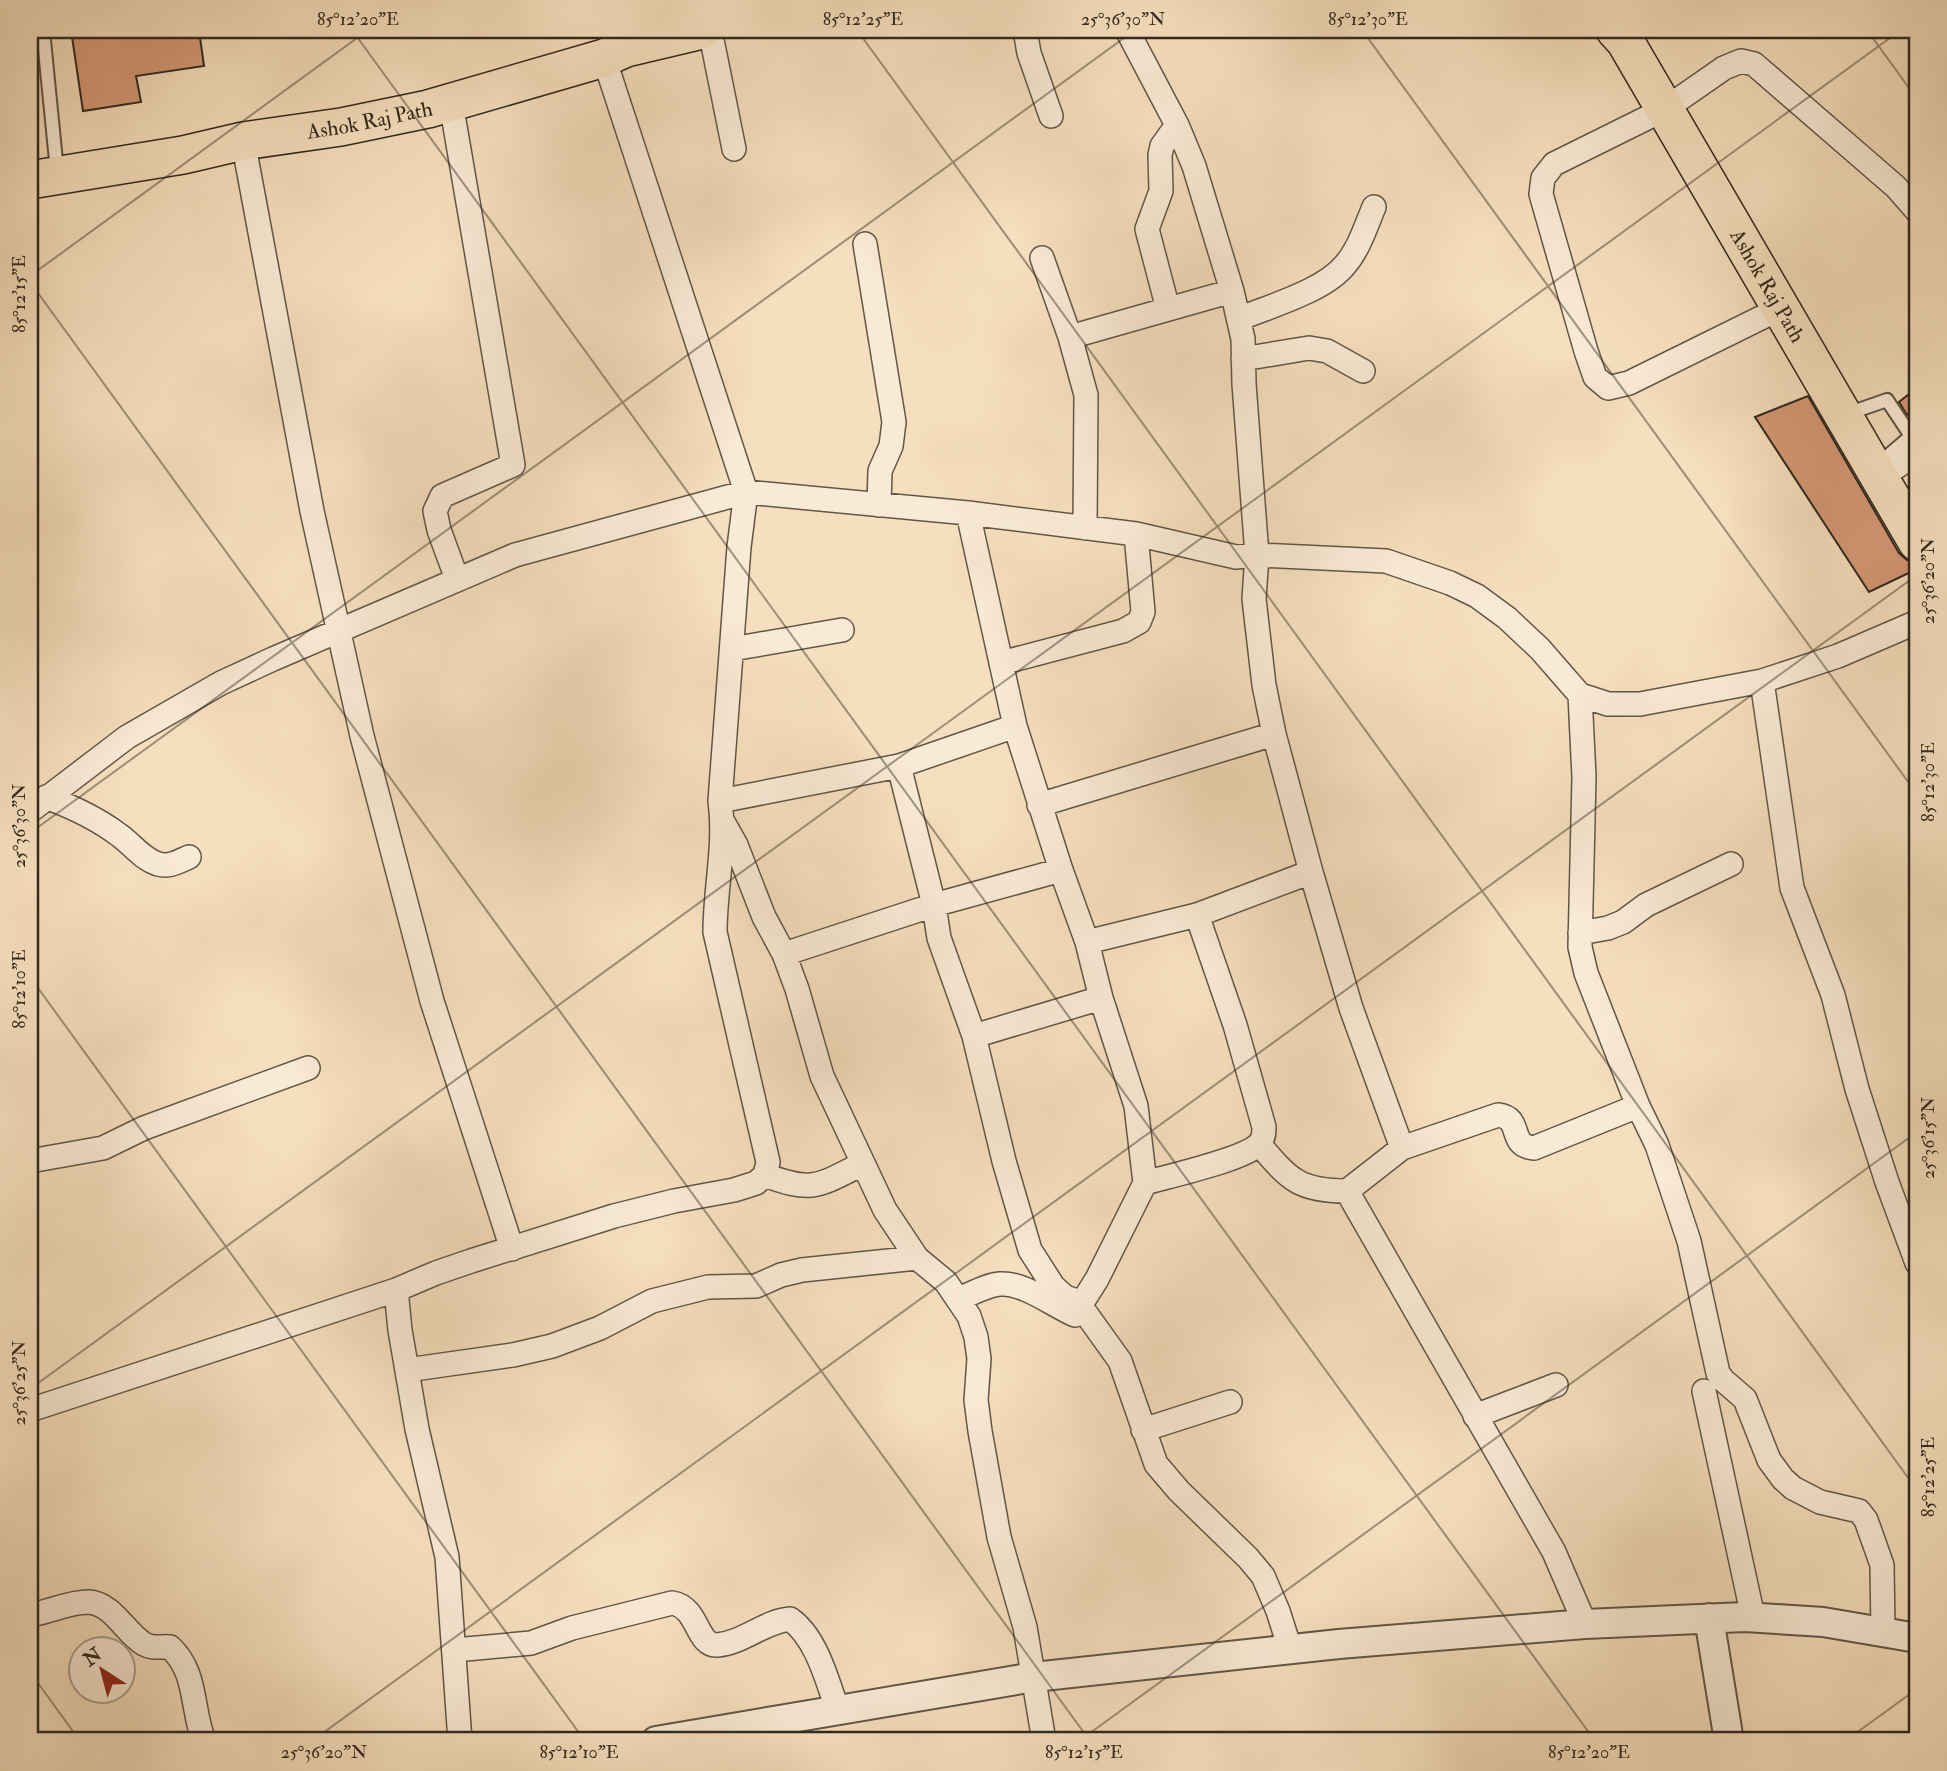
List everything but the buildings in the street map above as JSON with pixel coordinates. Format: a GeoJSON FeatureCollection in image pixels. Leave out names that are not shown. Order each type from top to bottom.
{"type":"FeatureCollection","features":[{"type":"Feature","properties":{"kind":"main road","name":"Ashok Raj Path"},"geometry":{"type":"LineString","coordinates":[[44,177],[183,155],[243,141],[341,127],[428,110],[616,45],[702,30]]}},
{"type":"Feature","properties":{"kind":"main road","name":"Ashok Raj Path"},"geometry":{"type":"LineString","coordinates":[[1615,30],[1625,41],[1917,542]]}},
{"type":"Feature","properties":{"kind":"street"},"geometry":{"type":"LineString","coordinates":[[710,30],[734,149]]}},
{"type":"Feature","properties":{"kind":"street"},"geometry":{"type":"LineString","coordinates":[[1025,30],[1029,53],[1051,116]]}},
{"type":"Feature","properties":{"kind":"street"},"geometry":{"type":"LineString","coordinates":[[1126,30],[1177,125],[1208,206],[1232,292],[1243,339],[1257,555],[1254,599],[1264,685],[1274,734],[1311,872],[1351,1008],[1402,1147]]}},
{"type":"Feature","properties":{"kind":"street"},"geometry":{"type":"LineString","coordinates":[[30,1410],[396,1290],[436,1273],[625,1213],[734,1190],[756,1183],[765,1175],[768,1162],[766,1147],[716,940],[715,905],[738,547],[746,492],[616,45]]}},
{"type":"Feature","properties":{"kind":"street"},"geometry":{"type":"LineString","coordinates":[[1781,307],[1629,383],[1608,388],[1595,377],[1541,194],[1543,178],[1554,164],[1665,109],[1724,68],[1741,61],[1754,64],[1896,187],[1917,211]]}},
{"type":"Feature","properties":{"kind":"street"},"geometry":{"type":"LineString","coordinates":[[451,103],[513,465],[442,496],[435,511],[457,579]]}},
{"type":"Feature","properties":{"kind":"street"},"geometry":{"type":"LineString","coordinates":[[1168,309],[1147,229],[1161,191],[1162,146],[1177,125]]}},
{"type":"Feature","properties":{"kind":"street"},"geometry":{"type":"LineString","coordinates":[[243,141],[312,511],[362,736],[432,1001],[512,1249]]}},
{"type":"Feature","properties":{"kind":"street"},"geometry":{"type":"LineString","coordinates":[[1238,319],[1300,294],[1336,274],[1354,252],[1374,206]]}},
{"type":"Feature","properties":{"kind":"street"},"geometry":{"type":"LineString","coordinates":[[865,244],[894,422],[891,446],[880,471],[879,505]]}},
{"type":"Feature","properties":{"kind":"street"},"geometry":{"type":"LineString","coordinates":[[1042,258],[1070,337],[1086,395],[1085,528]]}},
{"type":"Feature","properties":{"kind":"street"},"geometry":{"type":"LineString","coordinates":[[1070,337],[1232,292]]}},
{"type":"Feature","properties":{"kind":"street"},"geometry":{"type":"LineString","coordinates":[[1243,359],[1310,348],[1327,351],[1363,371]]}},
{"type":"Feature","properties":{"kind":"street"},"geometry":{"type":"LineString","coordinates":[[1877,473],[1917,453]]}},
{"type":"Feature","properties":{"kind":"street"},"geometry":{"type":"LineString","coordinates":[[38,804],[96,759],[150,723],[262,663],[534,549],[746,492],[968,513],[1136,534],[1236,557],[1257,555],[1386,561],[1450,583],[1477,596],[1507,618],[1540,649],[1580,695],[1608,704],[1640,704],[1762,681],[1838,656],[1917,622]]}},
{"type":"Feature","properties":{"kind":"street"},"geometry":{"type":"LineString","coordinates":[[968,513],[1015,726],[1039,805],[1087,942],[1101,998],[1136,1106],[1145,1183],[1097,1279],[1085,1298],[1077,1301]]}},
{"type":"Feature","properties":{"kind":"street"},"geometry":{"type":"LineString","coordinates":[[1001,663],[1123,631],[1139,622],[1143,612],[1136,534]]}},
{"type":"Feature","properties":{"kind":"street"},"geometry":{"type":"LineString","coordinates":[[732,649],[842,630]]}},
{"type":"Feature","properties":{"kind":"street"},"geometry":{"type":"LineString","coordinates":[[1762,681],[1792,888],[1833,995],[1857,1089],[1917,1263]]}},
{"type":"Feature","properties":{"kind":"street"},"geometry":{"type":"LineString","coordinates":[[1580,695],[1584,777],[1580,947],[1586,973],[1638,1105],[1657,1145],[1689,1241],[1718,1373],[1745,1399],[1769,1460],[1783,1479],[1793,1488],[1820,1502],[1859,1511],[1866,1520],[1882,1565],[1883,1632]]}},
{"type":"Feature","properties":{"kind":"street"},"geometry":{"type":"LineString","coordinates":[[722,811],[899,766],[1015,726]]}},
{"type":"Feature","properties":{"kind":"street"},"geometry":{"type":"LineString","coordinates":[[1039,805],[1274,734]]}},
{"type":"Feature","properties":{"kind":"street"},"geometry":{"type":"LineString","coordinates":[[899,766],[934,905],[939,938],[974,1036],[1003,1161],[1030,1250],[1053,1286],[1065,1297],[1077,1301],[1120,1361],[1156,1464],[1263,1576],[1290,1649]]}},
{"type":"Feature","properties":{"kind":"street"},"geometry":{"type":"LineString","coordinates":[[38,804],[65,804],[118,834],[131,847],[156,863],[171,866],[189,858]]}},
{"type":"Feature","properties":{"kind":"street"},"geometry":{"type":"LineString","coordinates":[[722,811],[764,917],[784,954],[822,1076],[862,1164],[885,1210],[917,1258],[946,1282],[969,1316],[979,1359],[976,1401],[978,1422],[999,1537],[1021,1609],[1044,1741]]}},
{"type":"Feature","properties":{"kind":"street"},"geometry":{"type":"LineString","coordinates":[[1580,933],[1623,922],[1646,905],[1731,864]]}},
{"type":"Feature","properties":{"kind":"street"},"geometry":{"type":"LineString","coordinates":[[784,954],[934,905],[1061,870]]}},
{"type":"Feature","properties":{"kind":"street"},"geometry":{"type":"LineString","coordinates":[[1087,942],[1197,915],[1311,872]]}},
{"type":"Feature","properties":{"kind":"street"},"geometry":{"type":"LineString","coordinates":[[1145,1183],[1242,1155],[1259,1144],[1264,1136],[1264,1127],[1235,1025],[1197,915]]}},
{"type":"Feature","properties":{"kind":"street"},"geometry":{"type":"LineString","coordinates":[[974,1036],[1101,998]]}},
{"type":"Feature","properties":{"kind":"street"},"geometry":{"type":"LineString","coordinates":[[30,1161],[103,1148],[144,1128],[308,1068]]}},
{"type":"Feature","properties":{"kind":"street"},"geometry":{"type":"LineString","coordinates":[[1259,1144],[1287,1177],[1317,1189],[1347,1191],[1402,1147],[1498,1115],[1506,1116],[1513,1124],[1518,1141],[1525,1147],[1534,1148],[1638,1105]]}},
{"type":"Feature","properties":{"kind":"street"},"geometry":{"type":"LineString","coordinates":[[765,1175],[784,1182],[814,1186],[862,1164]]}},
{"type":"Feature","properties":{"kind":"street"},"geometry":{"type":"LineString","coordinates":[[1347,1191],[1554,1552],[1585,1624]]}},
{"type":"Feature","properties":{"kind":"street"},"geometry":{"type":"LineString","coordinates":[[407,1370],[513,1355],[552,1346],[600,1328],[652,1301],[708,1287],[756,1286],[780,1275],[802,1270],[917,1258]]}},
{"type":"Feature","properties":{"kind":"street"},"geometry":{"type":"LineString","coordinates":[[958,1299],[1000,1284],[1011,1285],[1025,1289],[1094,1323]]}},
{"type":"Feature","properties":{"kind":"street"},"geometry":{"type":"LineString","coordinates":[[396,1290],[417,1429],[447,1557],[460,1741]]}},
{"type":"Feature","properties":{"kind":"street"},"geometry":{"type":"LineString","coordinates":[[1475,1416],[1556,1385]]}},
{"type":"Feature","properties":{"kind":"street"},"geometry":{"type":"LineString","coordinates":[[1704,1391],[1753,1618]]}},
{"type":"Feature","properties":{"kind":"street"},"geometry":{"type":"LineString","coordinates":[[1143,1430],[1230,1402]]}},
{"type":"Feature","properties":{"kind":"street"},"geometry":{"type":"LineString","coordinates":[[30,1615],[89,1602],[100,1605],[114,1615],[144,1645],[153,1648],[170,1647],[190,1678],[204,1741]]}},
{"type":"Feature","properties":{"kind":"street"},"geometry":{"type":"LineString","coordinates":[[455,1650],[531,1643],[572,1628],[672,1603],[682,1605],[688,1610],[705,1641],[712,1645],[730,1642],[781,1619],[790,1619],[797,1623],[815,1653],[838,1711]]}},
{"type":"Feature","properties":{"kind":"street"},"geometry":{"type":"LineString","coordinates":[[1709,1618],[1729,1741]]}},
{"type":"Feature","properties":{"kind":"street"},"geometry":{"type":"LineString","coordinates":[[656,1741],[1034,1677],[1290,1649],[1585,1624],[1753,1618],[1823,1622],[1917,1638]]}},
{"type":"Feature","properties":{"kind":"lane"},"geometry":{"type":"LineString","coordinates":[[43,30],[44,177]]}},
{"type":"Feature","properties":{"kind":"lane"},"geometry":{"type":"LineString","coordinates":[[1844,415],[1887,400],[1911,436],[1877,473]]}}]}
